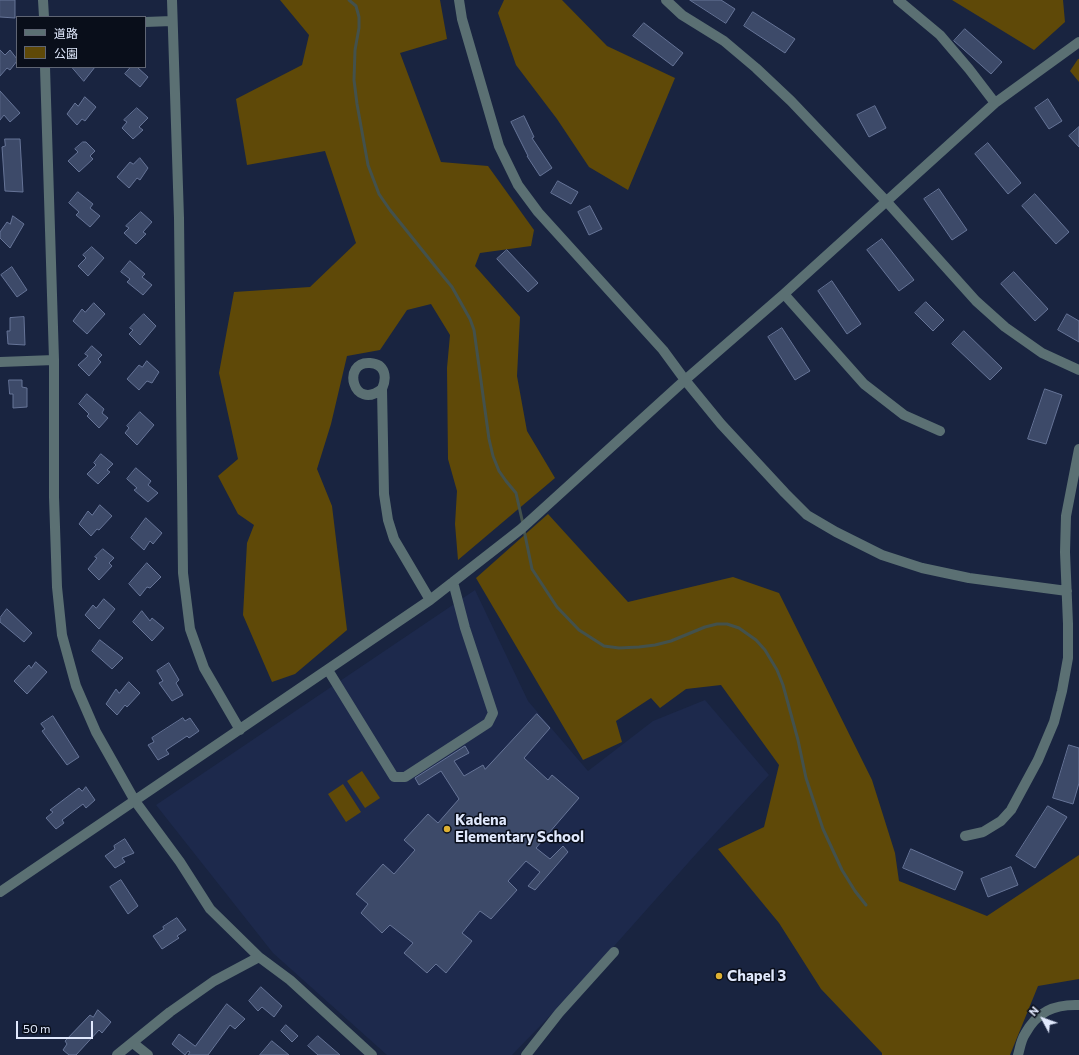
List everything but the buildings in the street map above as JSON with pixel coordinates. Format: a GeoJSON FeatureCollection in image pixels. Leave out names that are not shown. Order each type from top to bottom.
{"type":"FeatureCollection","features":[{"type":"Feature","properties":{"kind":"lane"},"geometry":{"type":"LineString","coordinates":[[43,0],[44,16]]}},
{"type":"Feature","properties":{"kind":"lane"},"geometry":{"type":"LineString","coordinates":[[172,0],[179,218],[183,573],[190,629],[204,668],[240,730]]}},
{"type":"Feature","properties":{"kind":"lane"},"geometry":{"type":"LineString","coordinates":[[459,0],[462,19],[499,146],[518,185],[538,212],[663,350],[721,424],[807,515],[836,532],[882,555],[922,568],[969,578],[1067,591]]}},
{"type":"Feature","properties":{"kind":"lane"},"geometry":{"type":"LineString","coordinates":[[666,0],[682,15],[724,41],[756,68],[792,102],[887,202],[976,302],[1005,327],[1042,353],[1079,370]]}},
{"type":"Feature","properties":{"kind":"lane"},"geometry":{"type":"LineString","coordinates":[[898,0],[940,34],[970,69],[996,103]]}},
{"type":"Feature","properties":{"kind":"lane"},"geometry":{"type":"LineString","coordinates":[[146,22],[172,21]]}},
{"type":"Feature","properties":{"kind":"lane"},"geometry":{"type":"LineString","coordinates":[[0,892],[430,600],[521,529],[685,380],[784,294],[996,103],[1079,42]]}},
{"type":"Feature","properties":{"kind":"lane"},"geometry":{"type":"LineString","coordinates":[[45,68],[54,360],[53,440],[57,587],[62,635],[76,686],[96,732],[135,801],[180,862],[210,909],[259,957],[290,980],[372,1055]]}},
{"type":"Feature","properties":{"kind":"lane"},"geometry":{"type":"LineString","coordinates":[[784,294],[864,384],[904,415],[940,431]]}},
{"type":"Feature","properties":{"kind":"lane"},"geometry":{"type":"LineString","coordinates":[[0,362],[54,360]]}},
{"type":"Feature","properties":{"kind":"lane"},"geometry":{"type":"LineString","coordinates":[[382,389],[384,494],[388,520],[394,538],[430,600]]}},
{"type":"Feature","properties":{"kind":"lane"},"geometry":{"type":"LineString","coordinates":[[965,836],[983,832],[1001,822],[1011,810],[1038,760],[1054,722],[1062,692],[1068,658],[1065,552],[1066,516],[1079,449]]}},
{"type":"Feature","properties":{"kind":"lane"},"geometry":{"type":"LineString","coordinates":[[328,670],[394,777],[405,778],[488,723],[493,713],[465,628],[453,582]]}},
{"type":"Feature","properties":{"kind":"lane"},"geometry":{"type":"LineString","coordinates":[[526,1055],[559,1013],[614,952]]}},
{"type":"Feature","properties":{"kind":"lane"},"geometry":{"type":"LineString","coordinates":[[117,1055],[182,1003],[214,981],[259,957]]}},
{"type":"Feature","properties":{"kind":"lane"},"geometry":{"type":"LineString","coordinates":[[1018,1055],[1024,1035],[1033,1022],[1044,1012],[1056,1006],[1079,1004]]}},
{"type":"Feature","properties":{"kind":"lane"},"geometry":{"type":"LineString","coordinates":[[133,1043],[148,1055]]}},
{"type":"Feature","properties":{"kind":"shaded area","name":"Kadena Elementary School"},"geometry":{"type":"Polygon","coordinates":[[[475,590],[528,701],[588,771],[653,721],[705,700],[769,775],[696,854],[575,990],[512,1055],[387,1055],[273,953],[156,805],[475,590]]]}},
{"type":"Feature","properties":{"kind":"green space"},"geometry":{"type":"Polygon","coordinates":[[[280,0],[440,0],[447,39],[400,53],[441,162],[488,166],[534,230],[531,246],[480,253],[475,266],[520,317],[517,376],[527,431],[555,478],[458,560],[455,524],[457,491],[448,459],[447,368],[450,335],[431,304],[407,310],[380,350],[347,356],[331,424],[317,469],[332,506],[347,630],[295,674],[272,682],[243,615],[247,543],[254,525],[238,514],[218,476],[238,459],[219,373],[234,292],[310,287],[356,243],[325,151],[247,165],[236,99],[302,65],[309,35],[280,0]]]}},
{"type":"Feature","properties":{"kind":"green space"},"geometry":{"type":"Polygon","coordinates":[[[504,0],[562,0],[607,46],[675,78],[628,190],[589,167],[557,119],[516,65],[498,13],[504,0]]]}},
{"type":"Feature","properties":{"kind":"green space"},"geometry":{"type":"Polygon","coordinates":[[[952,0],[1063,0],[1065,22],[1034,50],[952,0]]]}},
{"type":"Feature","properties":{"kind":"green space"},"geometry":{"type":"Polygon","coordinates":[[[1079,59],[1079,82],[1070,71],[1079,59]]]}},
{"type":"Feature","properties":{"kind":"green space"},"geometry":{"type":"Polygon","coordinates":[[[548,514],[628,602],[733,577],[779,593],[872,780],[895,853],[899,881],[987,916],[1079,855],[1079,979],[1038,986],[1010,1055],[882,1055],[882,1053],[821,989],[779,923],[718,849],[764,827],[779,765],[721,685],[686,689],[660,708],[651,698],[616,721],[622,742],[583,760],[476,578],[548,514]]]}},
{"type":"Feature","properties":{"kind":"green space"},"geometry":{"type":"Polygon","coordinates":[[[362,771],[380,798],[365,808],[347,781],[362,771]]]}},
{"type":"Feature","properties":{"kind":"green space"},"geometry":{"type":"Polygon","coordinates":[[[343,784],[361,812],[346,822],[328,794],[343,784]]]}},
{"type":"Feature","properties":{"kind":"waterway"},"geometry":{"type":"LineString","coordinates":[[349,0],[356,6],[359,17],[359,28],[355,50],[354,80],[368,165],[379,194],[390,210],[452,287],[470,319],[474,330],[489,439],[493,456],[499,471],[516,493],[523,524]]}},
{"type":"Feature","properties":{"kind":"waterway"},"geometry":{"type":"LineString","coordinates":[[524,530],[532,569],[557,607],[579,630],[604,646],[619,648],[655,645],[671,641],[705,627],[717,624],[727,624],[739,628],[756,640],[765,650],[777,670],[783,685],[798,740],[806,778],[823,829],[842,870],[866,905]]}},
{"type":"Feature","properties":{"kind":"place","name":"Kadena Elementary School"},"geometry":{"type":"Point","coordinates":[447,829]}},
{"type":"Feature","properties":{"kind":"place","name":"Chapel 3"},"geometry":{"type":"Point","coordinates":[719,976]}}]}
